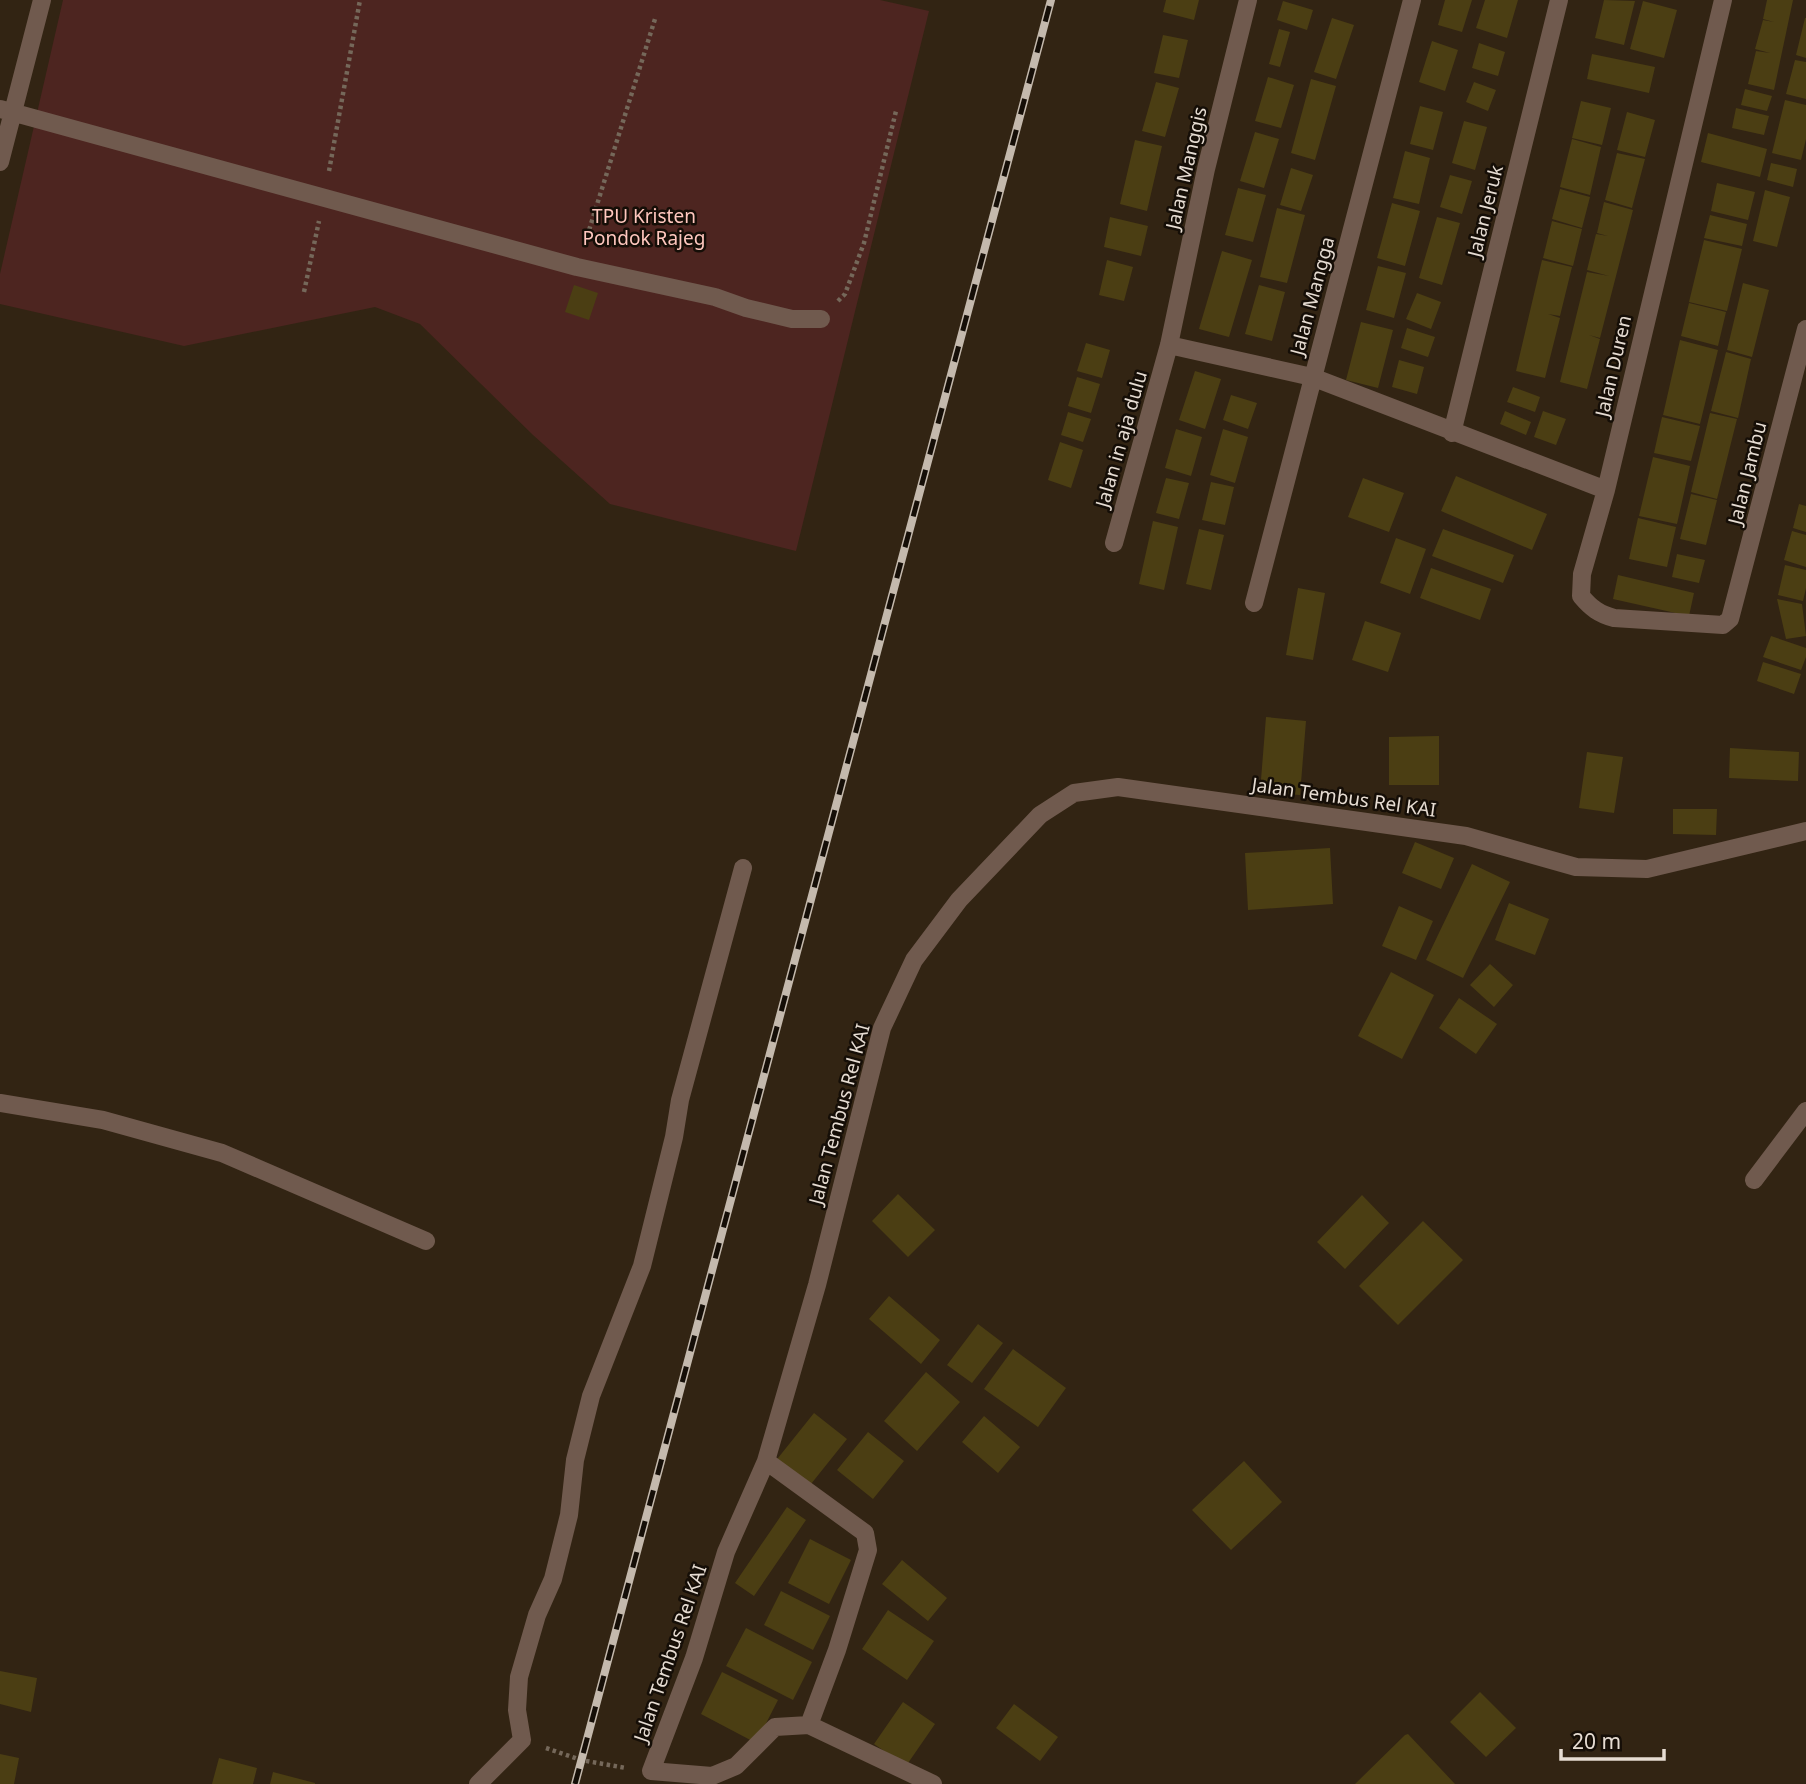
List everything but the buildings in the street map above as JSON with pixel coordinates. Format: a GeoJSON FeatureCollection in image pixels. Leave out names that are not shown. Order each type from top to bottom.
{"type":"FeatureCollection","features":[{"type":"Feature","properties":{"kind":"street"},"geometry":{"type":"LineString","coordinates":[[0,162],[6,111],[42,0]]}},
{"type":"Feature","properties":{"kind":"street","name":"Jalan Manggis"},"geometry":{"type":"LineString","coordinates":[[1169,345],[1206,169],[1248,0]]}},
{"type":"Feature","properties":{"kind":"street","name":"Jalan Mangga"},"geometry":{"type":"LineString","coordinates":[[1254,603],[1412,0]]}},
{"type":"Feature","properties":{"kind":"street","name":"Jalan Jeruk"},"geometry":{"type":"LineString","coordinates":[[1452,433],[1559,0]]}},
{"type":"Feature","properties":{"kind":"street","name":"Jalan Duren"},"geometry":{"type":"LineString","coordinates":[[1723,0],[1605,490],[1582,574],[1581,596],[1591,608],[1614,618],[1723,625]]}},
{"type":"Feature","properties":{"kind":"street"},"geometry":{"type":"LineString","coordinates":[[6,111],[577,267],[715,297],[792,319],[821,319]]}},
{"type":"Feature","properties":{"kind":"street","name":"Jalan Jambu"},"geometry":{"type":"LineString","coordinates":[[1723,625],[1734,611],[1806,329]]}},
{"type":"Feature","properties":{"kind":"street"},"geometry":{"type":"LineString","coordinates":[[1169,345],[1312,377],[1605,490]]}},
{"type":"Feature","properties":{"kind":"street","name":"Jalan in aja dulu"},"geometry":{"type":"LineString","coordinates":[[1114,543],[1169,345]]}},
{"type":"Feature","properties":{"kind":"street","name":"Jalan Tembus Rel KAI"},"geometry":{"type":"LineString","coordinates":[[651,1771],[694,1658],[726,1552],[766,1461],[817,1285],[882,1028],[914,960],[959,900],[1040,816],[1074,793],[1118,787],[1466,836],[1576,867],[1647,869],[1806,831]]}},
{"type":"Feature","properties":{"kind":"street"},"geometry":{"type":"LineString","coordinates":[[478,1784],[522,1740],[517,1710],[519,1677],[537,1615],[553,1579],[569,1515],[575,1460],[591,1396],[642,1266],[674,1136],[680,1100],[743,868]]}},
{"type":"Feature","properties":{"kind":"street"},"geometry":{"type":"LineString","coordinates":[[0,1103],[103,1120],[222,1153],[426,1241]]}},
{"type":"Feature","properties":{"kind":"street"},"geometry":{"type":"LineString","coordinates":[[1754,1180],[1806,1111]]}},
{"type":"Feature","properties":{"kind":"street"},"geometry":{"type":"LineString","coordinates":[[766,1461],[865,1533],[868,1550],[837,1650],[809,1725]]}},
{"type":"Feature","properties":{"kind":"street"},"geometry":{"type":"LineString","coordinates":[[651,1771],[712,1776],[736,1766],[775,1727],[809,1725],[933,1784]]}},
{"type":"Feature","properties":{"kind":"path"},"geometry":{"type":"LineString","coordinates":[[304,292],[360,0]]}},
{"type":"Feature","properties":{"kind":"path"},"geometry":{"type":"LineString","coordinates":[[577,267],[655,19]]}},
{"type":"Feature","properties":{"kind":"path"},"geometry":{"type":"LineString","coordinates":[[821,319],[845,294],[864,243],[897,111]]}},
{"type":"Feature","properties":{"kind":"path"},"geometry":{"type":"LineString","coordinates":[[522,1740],[581,1760],[651,1771]]}},
{"type":"Feature","properties":{"kind":"green space","name":"TPU Kristen Pondok Rajeg"},"geometry":{"type":"Polygon","coordinates":[[[63,0],[880,0],[929,11],[796,551],[610,504],[533,435],[420,324],[375,307],[184,346],[0,304],[0,274],[63,0]]]}},
{"type":"Feature","properties":{"kind":"railway"},"geometry":{"type":"LineString","coordinates":[[575,1784],[1051,0]]}}]}
